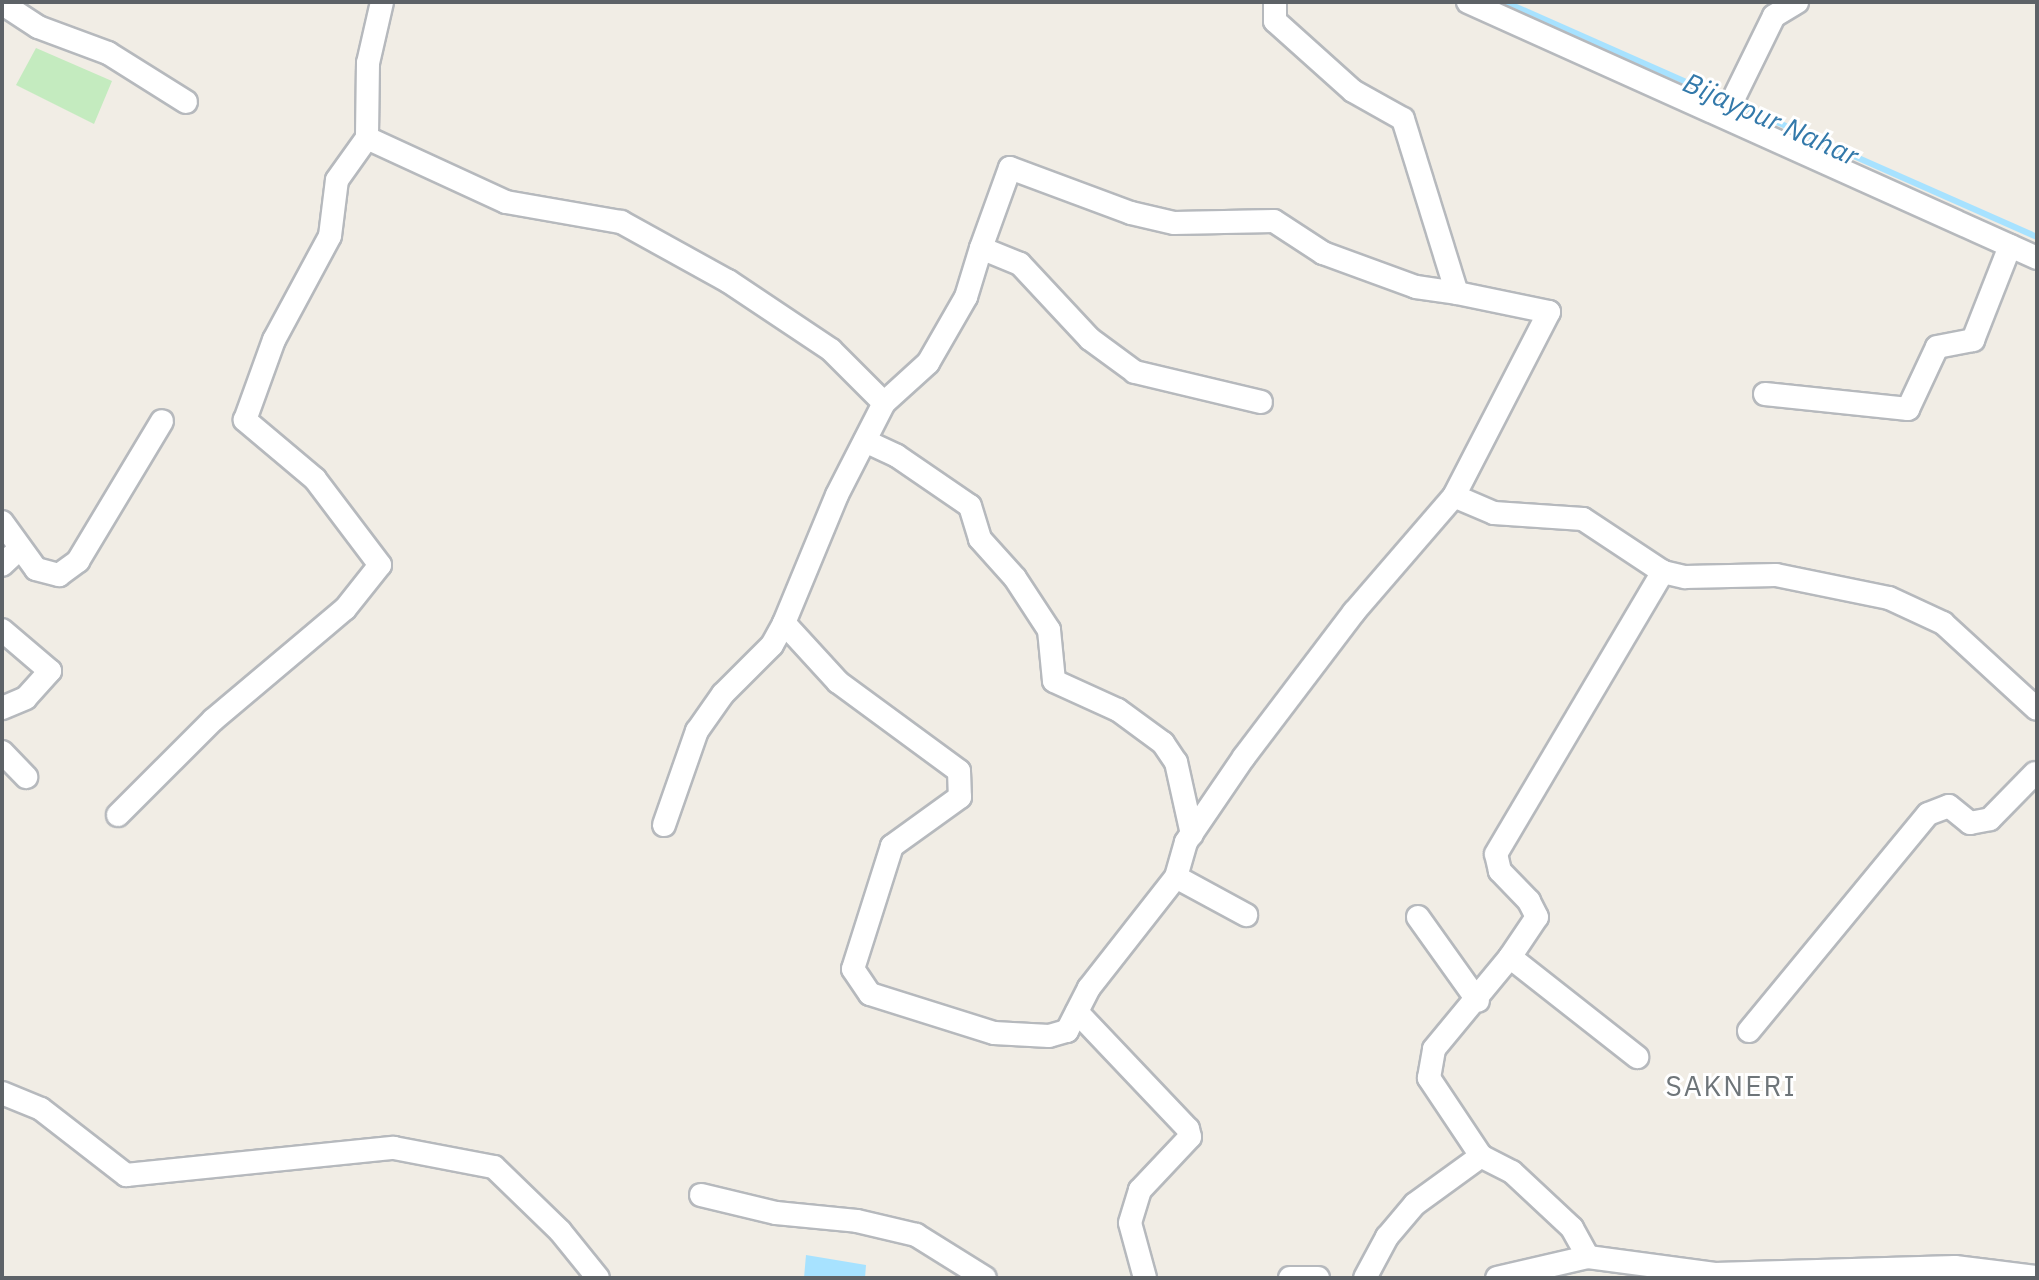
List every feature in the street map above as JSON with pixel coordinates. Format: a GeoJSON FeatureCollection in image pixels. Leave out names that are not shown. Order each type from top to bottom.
{"type":"FeatureCollection","features":[{"type":"Feature","properties":{"kind":"street"},"geometry":{"type":"LineString","coordinates":[[118,815],[213,720],[345,609],[380,565],[315,479],[245,420],[274,340],[330,236],[337,180],[367,138],[368,63],[382,2]]}},
{"type":"Feature","properties":{"kind":"street"},"geometry":{"type":"LineString","coordinates":[[1275,2],[1275,21],[1353,91],[1403,119],[1457,293]]}},
{"type":"Feature","properties":{"kind":"street"},"geometry":{"type":"LineString","coordinates":[[1468,2],[1729,108],[2037,258]]}},
{"type":"Feature","properties":{"kind":"street"},"geometry":{"type":"LineString","coordinates":[[1729,108],[1774,16],[1797,2]]}},
{"type":"Feature","properties":{"kind":"street"},"geometry":{"type":"LineString","coordinates":[[3,4],[38,27],[108,53],[186,102]]}},
{"type":"Feature","properties":{"kind":"street"},"geometry":{"type":"LineString","coordinates":[[367,138],[506,202],[621,222],[728,281],[831,350],[884,403]]}},
{"type":"Feature","properties":{"kind":"street"},"geometry":{"type":"LineString","coordinates":[[664,825],[697,731],[772,645],[884,403],[928,363],[966,297],[1010,168],[1131,213],[1174,223],[1274,221],[1323,253],[1416,287],[1549,312],[1454,496],[1354,612],[1192,834],[1176,877],[1089,988],[1067,1031],[1049,1036],[994,1033],[870,994],[853,969],[892,846],[960,797],[959,771],[838,682],[784,623]]}},
{"type":"Feature","properties":{"kind":"street"},"geometry":{"type":"LineString","coordinates":[[1765,394],[1908,409],[1937,347],[1973,340],[2010,246]]}},
{"type":"Feature","properties":{"kind":"street"},"geometry":{"type":"LineString","coordinates":[[981,248],[1020,264],[1090,339],[1135,372],[1261,402]]}},
{"type":"Feature","properties":{"kind":"street"},"geometry":{"type":"LineString","coordinates":[[2,522],[36,569],[59,575],[78,561],[162,421]]}},
{"type":"Feature","properties":{"kind":"street"},"geometry":{"type":"LineString","coordinates":[[865,441],[897,456],[970,506],[980,539],[1015,578],[1049,630],[1054,681],[1118,710],[1163,743],[1176,762],[1192,834]]}},
{"type":"Feature","properties":{"kind":"street"},"geometry":{"type":"LineString","coordinates":[[1454,496],[1494,513],[1583,519],[1663,572],[1685,577],[1776,575],[1889,598],[1943,623],[2037,709]]}},
{"type":"Feature","properties":{"kind":"street"},"geometry":{"type":"LineString","coordinates":[[2,565],[19,549]]}},
{"type":"Feature","properties":{"kind":"street"},"geometry":{"type":"LineString","coordinates":[[1588,1257],[1572,1228],[1512,1172],[1481,1156],[1429,1078],[1434,1049],[1478,1001],[1537,917],[1529,901],[1500,871],[1496,854],[1663,572]]}},
{"type":"Feature","properties":{"kind":"street"},"geometry":{"type":"LineString","coordinates":[[2,630],[50,671],[26,698],[2,708]]}},
{"type":"Feature","properties":{"kind":"street"},"geometry":{"type":"LineString","coordinates":[[2,752],[26,777]]}},
{"type":"Feature","properties":{"kind":"street"},"geometry":{"type":"LineString","coordinates":[[1749,1031],[1928,814],[1949,806],[1970,823],[1990,819],[2036,773]]}},
{"type":"Feature","properties":{"kind":"street"},"geometry":{"type":"LineString","coordinates":[[1176,877],[1246,915]]}},
{"type":"Feature","properties":{"kind":"street"},"geometry":{"type":"LineString","coordinates":[[1418,917],[1478,1001]]}},
{"type":"Feature","properties":{"kind":"street"},"geometry":{"type":"LineString","coordinates":[[1510,957],[1637,1057]]}},
{"type":"Feature","properties":{"kind":"street"},"geometry":{"type":"LineString","coordinates":[[1077,1012],[1188,1129],[1190,1137],[1140,1190],[1130,1223],[1145,1278]]}},
{"type":"Feature","properties":{"kind":"street"},"geometry":{"type":"LineString","coordinates":[[2,1093],[41,1109],[126,1175],[394,1148],[494,1167],[560,1231],[598,1278]]}},
{"type":"Feature","properties":{"kind":"street"},"geometry":{"type":"LineString","coordinates":[[1365,1278],[1387,1237],[1415,1204],[1481,1156]]}},
{"type":"Feature","properties":{"kind":"street"},"geometry":{"type":"LineString","coordinates":[[701,1195],[776,1213],[857,1221],[916,1235],[985,1278]]}},
{"type":"Feature","properties":{"kind":"street"},"geometry":{"type":"LineString","coordinates":[[1497,1278],[1588,1257],[1715,1274],[1955,1267],[2037,1277]]}},
{"type":"Feature","properties":{"kind":"street"},"geometry":{"type":"LineString","coordinates":[[1290,1278],[1318,1278]]}},
{"type":"Feature","properties":{"kind":"green space"},"geometry":{"type":"Polygon","coordinates":[[[36,48],[112,81],[94,124],[16,85],[36,48]]]}},
{"type":"Feature","properties":{"kind":"water"},"geometry":{"type":"Polygon","coordinates":[[[806,1255],[866,1265],[865,1278],[804,1278],[806,1255]]]}},
{"type":"Feature","properties":{"kind":"waterway","name":"Bijaypur Nahar"},"geometry":{"type":"LineString","coordinates":[[1505,2],[2037,237]]}},
{"type":"Feature","properties":{"kind":"district","name":"SAKNERI"},"geometry":{"type":"Point","coordinates":[1731,1086]}}]}
